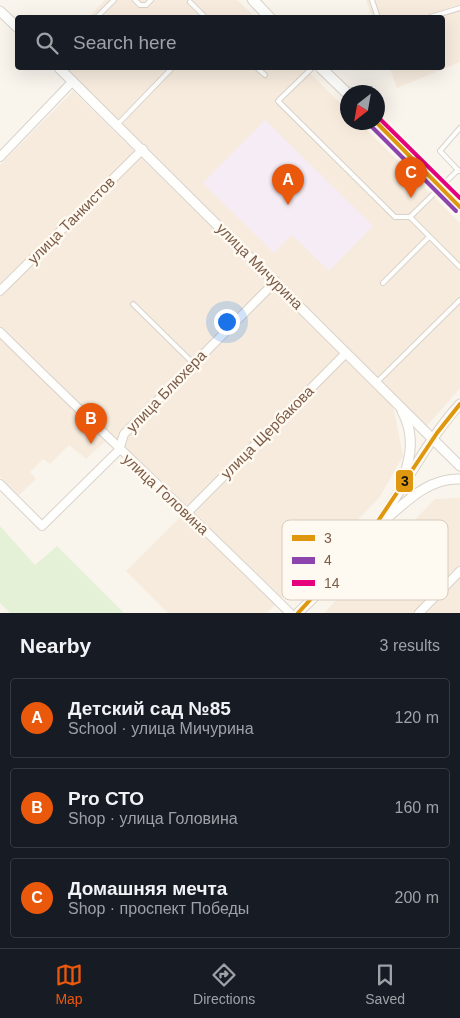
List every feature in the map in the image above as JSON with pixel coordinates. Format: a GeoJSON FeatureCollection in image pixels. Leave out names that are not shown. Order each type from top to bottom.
{"type":"FeatureCollection","features":[{"type":"Feature","properties":{"kind":"main road"},"geometry":{"type":"LineString","coordinates":[[253,0],[267,15]]}},
{"type":"Feature","properties":{"kind":"main road"},"geometry":{"type":"LineString","coordinates":[[323,70],[340,86]]}},
{"type":"Feature","properties":{"kind":"main road"},"geometry":{"type":"LineString","coordinates":[[384,130],[460,207]]}},
{"type":"Feature","properties":{"kind":"street"},"geometry":{"type":"LineString","coordinates":[[0,11],[15,25]]}},
{"type":"Feature","properties":{"kind":"street","name":"улица Мичурина"},"geometry":{"type":"LineString","coordinates":[[60,70],[143,149],[460,466]]}},
{"type":"Feature","properties":{"kind":"street"},"geometry":{"type":"LineString","coordinates":[[0,157],[73,81]]}},
{"type":"Feature","properties":{"kind":"street","name":"улица Танкистов"},"geometry":{"type":"LineString","coordinates":[[0,291],[143,149]]}},
{"type":"Feature","properties":{"kind":"street","name":"улица Блюхера"},"geometry":{"type":"LineString","coordinates":[[0,484],[42,526],[119,450],[124,434],[276,281]]}},
{"type":"Feature","properties":{"kind":"street","name":"улица Головина"},"geometry":{"type":"LineString","coordinates":[[0,332],[119,450],[188,512],[290,613]]}},
{"type":"Feature","properties":{"kind":"street","name":"улица Щербакова"},"geometry":{"type":"LineString","coordinates":[[188,512],[346,353]]}},
{"type":"Feature","properties":{"kind":"street"},"geometry":{"type":"LineString","coordinates":[[397,402],[409,425],[411,437],[411,453],[399,492]]}},
{"type":"Feature","properties":{"kind":"street"},"geometry":{"type":"LineString","coordinates":[[380,520],[432,438],[460,404]]}},
{"type":"Feature","properties":{"kind":"street"},"geometry":{"type":"LineString","coordinates":[[385,520],[427,486],[444,480],[460,479]]}},
{"type":"Feature","properties":{"kind":"street"},"geometry":{"type":"LineString","coordinates":[[448,583],[460,571]]}},
{"type":"Feature","properties":{"kind":"street"},"geometry":{"type":"LineString","coordinates":[[298,613],[311,600]]}},
{"type":"Feature","properties":{"kind":"street"},"geometry":{"type":"LineString","coordinates":[[419,613],[432,600]]}},
{"type":"Feature","properties":{"kind":"lane"},"geometry":{"type":"LineString","coordinates":[[99,15],[114,0]]}},
{"type":"Feature","properties":{"kind":"lane"},"geometry":{"type":"LineString","coordinates":[[135,0],[140,5],[146,5],[151,0]]}},
{"type":"Feature","properties":{"kind":"lane"},"geometry":{"type":"LineString","coordinates":[[372,0],[377,15]]}},
{"type":"Feature","properties":{"kind":"lane"},"geometry":{"type":"LineString","coordinates":[[190,1],[203,15]]}},
{"type":"Feature","properties":{"kind":"lane"},"geometry":{"type":"LineString","coordinates":[[437,15],[460,8]]}},
{"type":"Feature","properties":{"kind":"lane"},"geometry":{"type":"LineString","coordinates":[[117,125],[170,70]]}},
{"type":"Feature","properties":{"kind":"lane"},"geometry":{"type":"LineString","coordinates":[[259,70],[265,75]]}},
{"type":"Feature","properties":{"kind":"lane"},"geometry":{"type":"LineString","coordinates":[[310,70],[278,101],[395,216],[411,216],[459,171],[440,150],[460,128]]}},
{"type":"Feature","properties":{"kind":"lane"},"geometry":{"type":"LineString","coordinates":[[411,216],[460,267]]}},
{"type":"Feature","properties":{"kind":"lane"},"geometry":{"type":"LineString","coordinates":[[383,283],[430,236]]}},
{"type":"Feature","properties":{"kind":"lane"},"geometry":{"type":"LineString","coordinates":[[377,382],[460,300]]}},
{"type":"Feature","properties":{"kind":"lane"},"geometry":{"type":"LineString","coordinates":[[134,304],[193,363]]}},
{"type":"Feature","properties":{"kind":"shaded area"},"geometry":{"type":"Polygon","coordinates":[[[105,0],[237,0],[253,15],[91,15],[105,0]]]}},
{"type":"Feature","properties":{"kind":"shaded area"},"geometry":{"type":"Polygon","coordinates":[[[366,0],[460,0],[460,62],[445,68],[445,15],[371,15],[366,0]]]}},
{"type":"Feature","properties":{"kind":"shaded area"},"geometry":{"type":"Polygon","coordinates":[[[67,70],[307,70],[340,103],[340,130],[367,130],[460,223],[460,388],[427,426],[67,70]]]}},
{"type":"Feature","properties":{"kind":"shaded area"},"geometry":{"type":"Polygon","coordinates":[[[391,70],[441,70],[397,88],[391,70]]]}},
{"type":"Feature","properties":{"kind":"shaded area"},"geometry":{"type":"Polygon","coordinates":[[[73,91],[393,405],[403,456],[379,498],[358,520],[282,520],[282,598],[267,613],[168,613],[126,571],[189,508],[112,435],[86,459],[69,445],[50,464],[43,459],[30,472],[36,479],[19,495],[0,477],[0,165],[73,91]]]}},
{"type":"Feature","properties":{"kind":"shaded area"},"geometry":{"type":"Polygon","coordinates":[[[265,120],[373,226],[329,271],[292,235],[274,253],[203,183],[265,120]]]}},
{"type":"Feature","properties":{"kind":"shaded area"},"geometry":{"type":"Polygon","coordinates":[[[460,498],[460,613],[324,613],[337,600],[448,600],[448,520],[415,520],[435,499],[460,498]]]}},
{"type":"Feature","properties":{"kind":"green space"},"geometry":{"type":"Polygon","coordinates":[[[0,526],[35,565],[57,546],[124,613],[10,613],[0,603],[0,526]]]}},
{"type":"Feature","properties":{"kind":"transit line","name":"14"},"geometry":{"type":"LineString","coordinates":[[385,124],[460,198]]}},
{"type":"Feature","properties":{"kind":"transit line","name":"4"},"geometry":{"type":"LineString","coordinates":[[375,130],[456,211]]}},
{"type":"Feature","properties":{"kind":"transit line","name":"3"},"geometry":{"type":"LineString","coordinates":[[384,130],[460,207]]}},
{"type":"Feature","properties":{"kind":"transit line","name":"3"},"geometry":{"type":"LineString","coordinates":[[379,520],[437,433],[460,404]]}},
{"type":"Feature","properties":{"kind":"transit line","name":"3"},"geometry":{"type":"LineString","coordinates":[[298,613],[310,600]]}},
{"type":"Feature","properties":{"kind":"place","name":"Домашняя мечта"},"geometry":{"type":"Point","coordinates":[411,198]}},
{"type":"Feature","properties":{"kind":"place","name":"Детский сад №85"},"geometry":{"type":"Point","coordinates":[288,205]}},
{"type":"Feature","properties":{"kind":"place","name":"Pro СТО"},"geometry":{"type":"Point","coordinates":[91,444]}}]}
